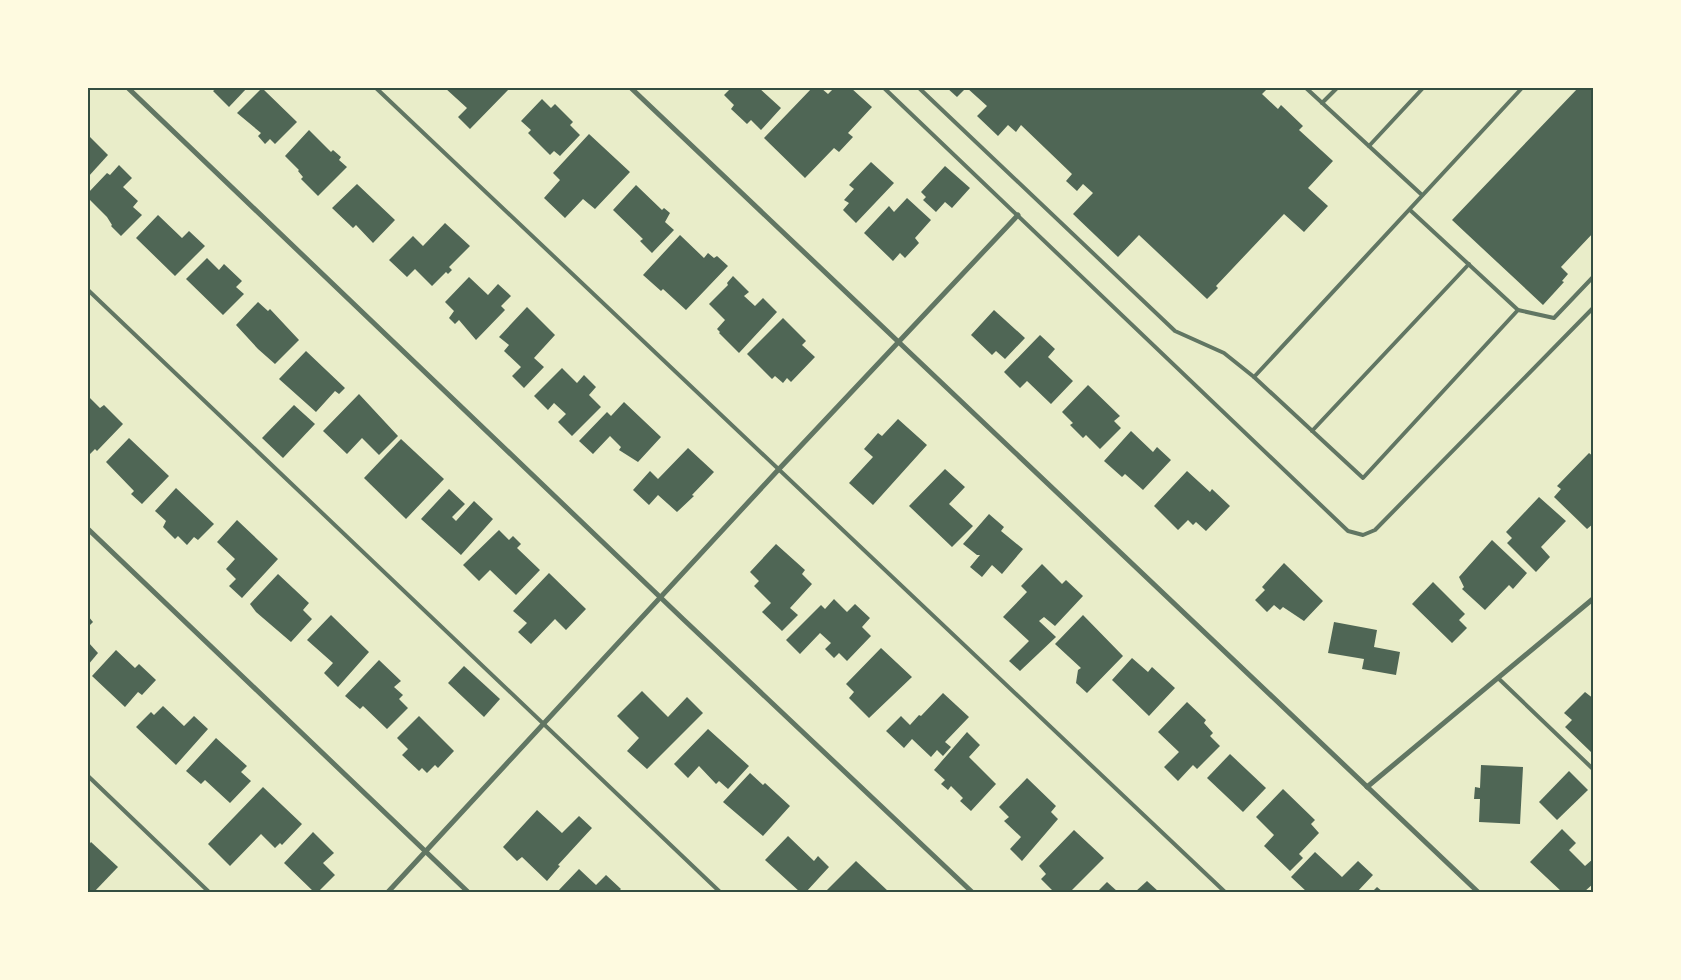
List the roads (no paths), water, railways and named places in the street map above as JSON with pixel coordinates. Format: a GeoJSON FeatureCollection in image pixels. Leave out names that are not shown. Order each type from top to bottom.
{"type":"FeatureCollection","features":[{"type":"Feature","properties":{"kind":"street"},"geometry":{"type":"LineString","coordinates":[[128,88],[660,598],[972,892]]}},
{"type":"Feature","properties":{"kind":"street"},"geometry":{"type":"LineString","coordinates":[[631,88],[1478,892]]}},
{"type":"Feature","properties":{"kind":"street"},"geometry":{"type":"LineString","coordinates":[[388,892],[779,469],[1018,215]]}},
{"type":"Feature","properties":{"kind":"street"},"geometry":{"type":"LineString","coordinates":[[88,529],[468,892]]}},
{"type":"Feature","properties":{"kind":"street"},"geometry":{"type":"LineString","coordinates":[[1367,786],[1594,598]]}},
{"type":"Feature","properties":{"kind":"lane"},"geometry":{"type":"LineString","coordinates":[[376,88],[1225,892]]}},
{"type":"Feature","properties":{"kind":"lane"},"geometry":{"type":"LineString","coordinates":[[884,88],[1348,531],[1363,535],[1376,530],[1594,307]]}},
{"type":"Feature","properties":{"kind":"lane"},"geometry":{"type":"LineString","coordinates":[[918,88],[1175,331],[1224,352],[1254,377],[1363,478],[1518,310]]}},
{"type":"Feature","properties":{"kind":"lane"},"geometry":{"type":"LineString","coordinates":[[1306,88],[1422,195]]}},
{"type":"Feature","properties":{"kind":"lane"},"geometry":{"type":"LineString","coordinates":[[1322,103],[1337,88]]}},
{"type":"Feature","properties":{"kind":"lane"},"geometry":{"type":"LineString","coordinates":[[1369,146],[1423,88]]}},
{"type":"Feature","properties":{"kind":"lane"},"geometry":{"type":"LineString","coordinates":[[1254,377],[1522,88]]}},
{"type":"Feature","properties":{"kind":"lane"},"geometry":{"type":"LineString","coordinates":[[1410,210],[1518,310],[1554,318],[1594,276]]}},
{"type":"Feature","properties":{"kind":"lane"},"geometry":{"type":"LineString","coordinates":[[1312,431],[1469,264]]}},
{"type":"Feature","properties":{"kind":"lane"},"geometry":{"type":"LineString","coordinates":[[88,290],[720,892]]}},
{"type":"Feature","properties":{"kind":"lane"},"geometry":{"type":"LineString","coordinates":[[1498,678],[1594,770]]}},
{"type":"Feature","properties":{"kind":"lane"},"geometry":{"type":"LineString","coordinates":[[88,776],[210,892]]}}]}
